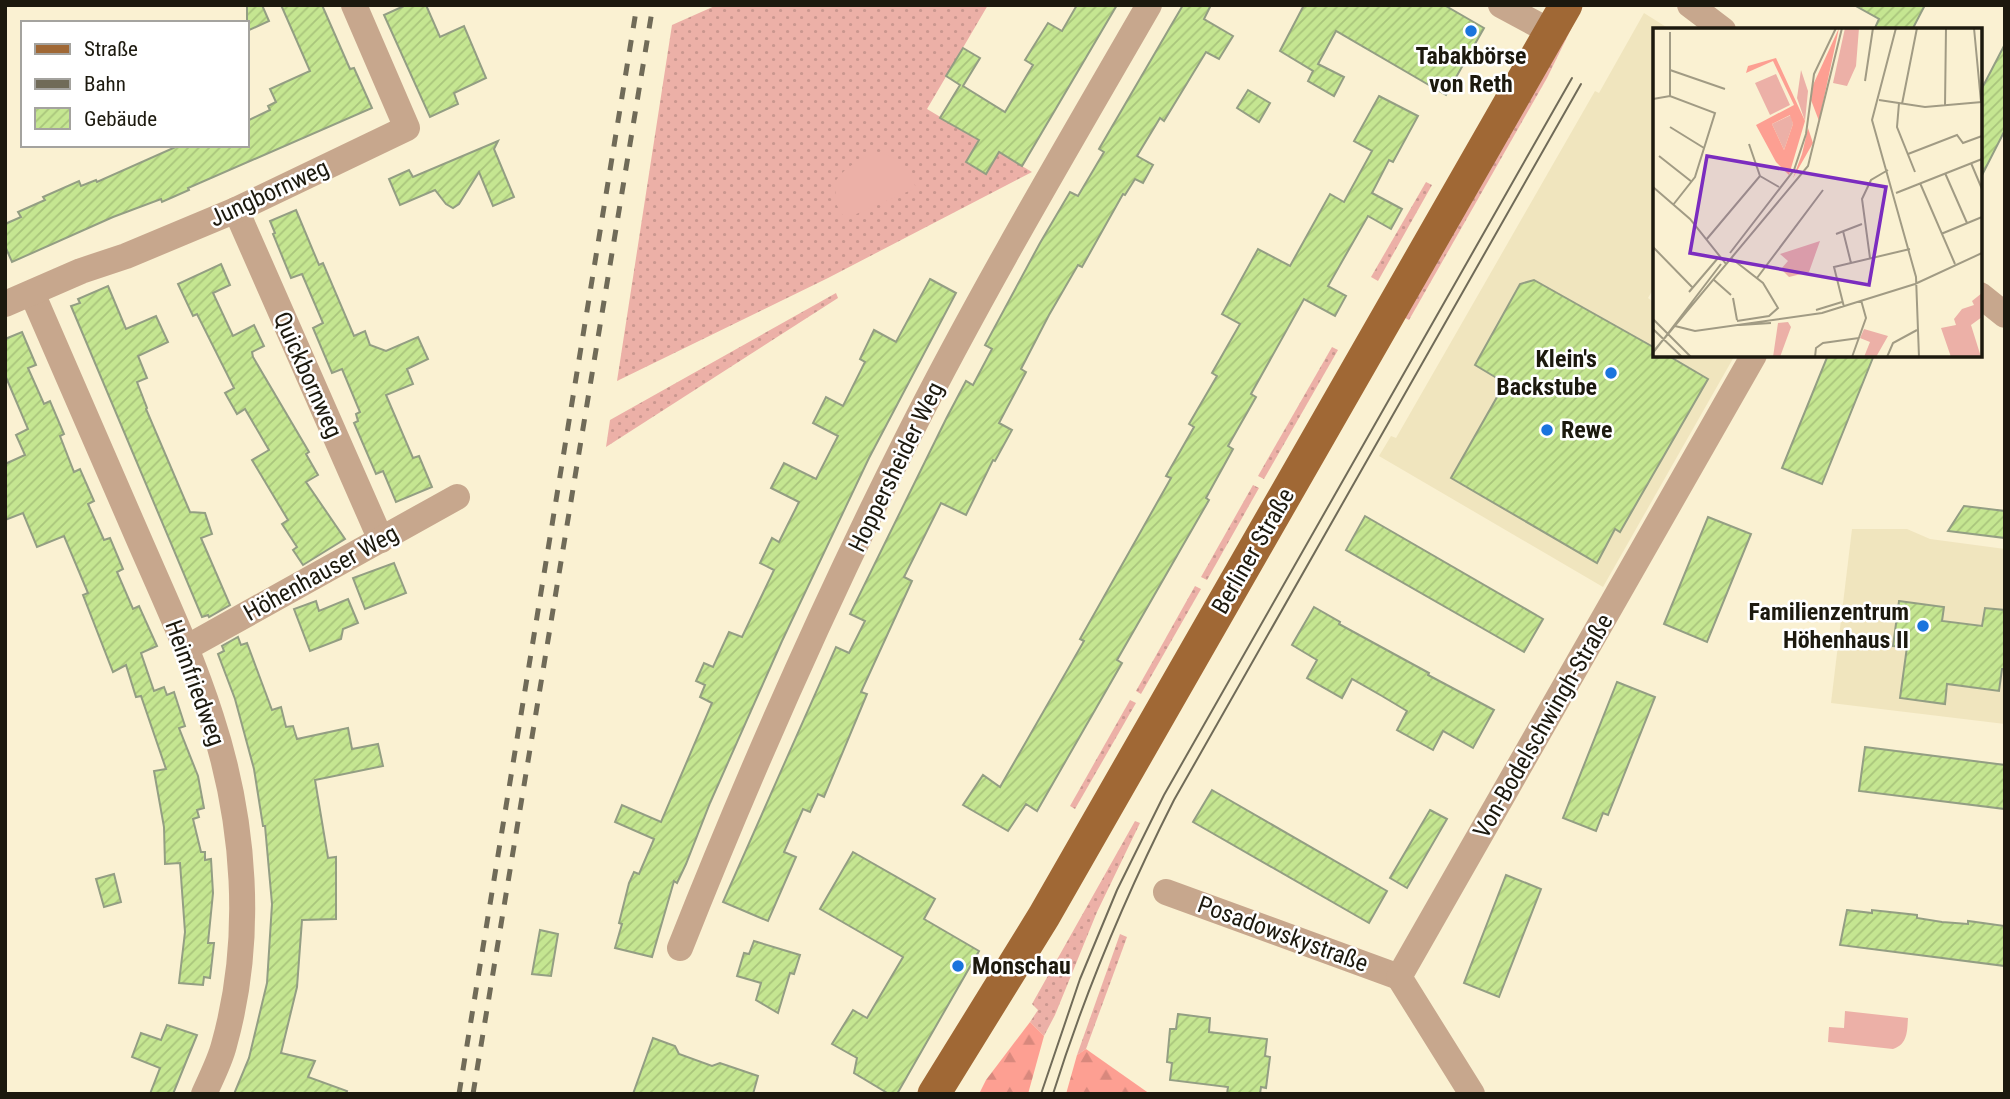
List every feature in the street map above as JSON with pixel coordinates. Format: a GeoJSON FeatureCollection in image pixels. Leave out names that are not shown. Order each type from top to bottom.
{"type":"FeatureCollection","features":[{"type":"Feature","properties":{"kind":"main road","name":"Berliner Straße"},"geometry":{"type":"LineString","coordinates":[[934,1094],[1044,916],[1558,18]]}},
{"type":"Feature","properties":{"kind":"street","name":"Jungbornweg"},"geometry":{"type":"LineString","coordinates":[[5,304],[236,210],[407,128],[354,5]]}},
{"type":"Feature","properties":{"kind":"street","name":"Hoppersheider Weg"},"geometry":{"type":"LineString","coordinates":[[680,948],[789,688],[910,435],[1040,193],[1149,5]]}},
{"type":"Feature","properties":{"kind":"street"},"geometry":{"type":"LineString","coordinates":[[1501,5],[1558,18]]}},
{"type":"Feature","properties":{"kind":"street"},"geometry":{"type":"LineString","coordinates":[[1694,6],[1721,28]]}},
{"type":"Feature","properties":{"kind":"street","name":"Quickbornweg"},"geometry":{"type":"LineString","coordinates":[[236,210],[381,540]]}},
{"type":"Feature","properties":{"kind":"street","name":"Heimfriedweg"},"geometry":{"type":"LineString","coordinates":[[32,293],[186,648],[211,718],[230,788],[239,851],[243,926],[238,985],[224,1047],[204,1094]]}},
{"type":"Feature","properties":{"kind":"street"},"geometry":{"type":"LineString","coordinates":[[1982,297],[2005,315]]}},
{"type":"Feature","properties":{"kind":"street","name":"Von-Bodelschwingh-Straße"},"geometry":{"type":"LineString","coordinates":[[1399,977],[1753,357]]}},
{"type":"Feature","properties":{"kind":"street","name":"Höhenhauser Weg"},"geometry":{"type":"LineString","coordinates":[[186,648],[457,498]]}},
{"type":"Feature","properties":{"kind":"street","name":"Posadowskystraße"},"geometry":{"type":"LineString","coordinates":[[1166,892],[1399,977]]}},
{"type":"Feature","properties":{"kind":"street"},"geometry":{"type":"LineString","coordinates":[[1399,977],[1472,1094]]}},
{"type":"Feature","properties":{"kind":"shaded area"},"geometry":{"type":"Polygon","coordinates":[[[717,5],[988,5],[927,109],[1032,172],[828,278],[617,381],[672,25],[717,5]]]}},
{"type":"Feature","properties":{"kind":"shaded area"},"geometry":{"type":"Polygon","coordinates":[[[1644,13],[1668,28],[1653,28],[1653,289],[1648,298],[1653,302],[1653,357],[1734,357],[1603,587],[1379,456],[1391,436],[1396,438],[1595,91],[1599,93],[1644,13]]]}},
{"type":"Feature","properties":{"kind":"shaded area"},"geometry":{"type":"Polygon","coordinates":[[[1574,23],[1547,78],[1409,320],[1402,316],[1574,23]]]}},
{"type":"Feature","properties":{"kind":"shaded area"},"geometry":{"type":"Polygon","coordinates":[[[877,153],[902,164],[916,188],[845,219],[836,204],[835,182],[853,164],[877,153]]]}},
{"type":"Feature","properties":{"kind":"shaded area"},"geometry":{"type":"Polygon","coordinates":[[[1426,182],[1432,185],[1378,281],[1371,277],[1426,182]]]}},
{"type":"Feature","properties":{"kind":"shaded area"},"geometry":{"type":"Polygon","coordinates":[[[836,293],[838,298],[606,447],[610,420],[836,293]]]}},
{"type":"Feature","properties":{"kind":"shaded area"},"geometry":{"type":"Polygon","coordinates":[[[1332,347],[1338,350],[1264,479],[1258,476],[1332,347]]]}},
{"type":"Feature","properties":{"kind":"shaded area"},"geometry":{"type":"Polygon","coordinates":[[[1253,485],[1259,488],[1207,580],[1201,577],[1253,485]]]}},
{"type":"Feature","properties":{"kind":"shaded area","name":"Familienzentrum Höhenhaus II"},"geometry":{"type":"Polygon","coordinates":[[[1852,529],[1907,529],[1930,539],[2005,549],[2005,724],[1831,703],[1852,529]]]}},
{"type":"Feature","properties":{"kind":"shaded area"},"geometry":{"type":"Polygon","coordinates":[[[1195,586],[1201,589],[1141,694],[1136,691],[1195,586]]]}},
{"type":"Feature","properties":{"kind":"shaded area"},"geometry":{"type":"Polygon","coordinates":[[[1130,700],[1136,703],[1075,809],[1070,806],[1130,700]]]}},
{"type":"Feature","properties":{"kind":"shaded area"},"geometry":{"type":"Polygon","coordinates":[[[1135,821],[1140,823],[1097,912],[1044,1036],[1030,1022],[1038,1010],[1032,1004],[1135,821]]]}},
{"type":"Feature","properties":{"kind":"shaded area"},"geometry":{"type":"Polygon","coordinates":[[[1120,934],[1127,937],[1086,1049],[1077,1055],[1120,934]]]}},
{"type":"Feature","properties":{"kind":"shaded area"},"geometry":{"type":"Polygon","coordinates":[[[1845,1011],[1908,1018],[1907,1032],[1902,1044],[1893,1049],[1828,1042],[1829,1027],[1844,1028],[1845,1011]]]}},
{"type":"Feature","properties":{"kind":"green space"},"geometry":{"type":"Polygon","coordinates":[[[1030,1022],[1044,1036],[1028,1094],[979,1094],[986,1080],[1030,1022]]]}},
{"type":"Feature","properties":{"kind":"green space"},"geometry":{"type":"Polygon","coordinates":[[[1086,1049],[1150,1094],[1066,1094],[1077,1055],[1086,1049]]]}},
{"type":"Feature","properties":{"kind":"building"},"geometry":{"type":"Polygon","coordinates":[[[247,5],[262,5],[269,21],[248,31],[247,5]]]}},
{"type":"Feature","properties":{"kind":"building"},"geometry":{"type":"Polygon","coordinates":[[[281,5],[322,5],[350,69],[354,68],[372,108],[188,188],[189,190],[162,202],[161,199],[113,217],[12,262],[5,246],[5,224],[21,217],[18,212],[79,181],[81,186],[96,180],[97,182],[176,147],[248,147],[248,121],[270,110],[268,106],[276,102],[270,89],[310,71],[281,5]]]}},
{"type":"Feature","properties":{"kind":"building"},"geometry":{"type":"Polygon","coordinates":[[[406,5],[426,5],[440,37],[464,26],[486,78],[454,93],[458,104],[430,117],[384,15],[406,5]]]}},
{"type":"Feature","properties":{"kind":"building"},"geometry":{"type":"Polygon","coordinates":[[[1077,5],[1117,5],[1022,166],[999,152],[986,174],[966,162],[979,140],[940,118],[960,85],[946,76],[963,48],[980,58],[963,86],[1005,112],[1033,65],[1025,60],[1048,23],[1062,31],[1077,5]]]}},
{"type":"Feature","properties":{"kind":"building"},"geometry":{"type":"Polygon","coordinates":[[[1183,5],[1211,5],[1204,19],[1233,36],[1219,59],[1206,52],[1164,121],[1160,118],[1137,156],[1153,165],[1143,183],[1135,179],[1125,195],[1123,194],[1082,267],[1078,265],[1049,315],[1021,369],[1026,372],[999,423],[1012,430],[995,461],[993,460],[966,515],[941,503],[904,577],[912,581],[861,692],[867,694],[824,797],[818,794],[810,812],[803,809],[784,852],[796,857],[768,921],[723,902],[836,647],[849,653],[865,621],[850,614],[946,419],[966,381],[973,385],[992,349],[985,345],[1040,243],[1070,192],[1078,196],[1104,152],[1099,149],[1183,5]]]}},
{"type":"Feature","properties":{"kind":"building"},"geometry":{"type":"Polygon","coordinates":[[[1304,5],[1444,5],[1484,28],[1446,95],[1336,31],[1318,64],[1344,77],[1334,96],[1308,81],[1313,71],[1280,51],[1304,5]]]}},
{"type":"Feature","properties":{"kind":"building"},"geometry":{"type":"Polygon","coordinates":[[[1854,5],[1925,5],[1913,28],[1875,28],[1879,19],[1854,5]]]}},
{"type":"Feature","properties":{"kind":"building"},"geometry":{"type":"Polygon","coordinates":[[[2005,44],[2005,130],[1982,175],[1982,88],[2005,44]]]}},
{"type":"Feature","properties":{"kind":"building"},"geometry":{"type":"Polygon","coordinates":[[[1248,90],[1270,103],[1259,122],[1237,108],[1248,90]]]}},
{"type":"Feature","properties":{"kind":"building"},"geometry":{"type":"Polygon","coordinates":[[[1379,96],[1418,116],[1393,162],[1389,160],[1372,193],[1402,209],[1391,229],[1368,216],[1328,286],[1346,296],[1335,316],[1304,299],[1251,394],[1256,397],[1228,446],[1233,449],[1206,498],[1209,500],[1117,660],[1122,663],[1037,811],[1026,804],[1008,831],[963,805],[983,775],[1000,787],[1084,641],[1080,639],[1171,478],[1166,476],[1194,427],[1189,424],[1217,376],[1212,373],[1240,324],[1222,314],[1258,249],[1290,266],[1330,194],[1344,202],[1372,151],[1354,141],[1379,96]]]}},
{"type":"Feature","properties":{"kind":"building"},"geometry":{"type":"Polygon","coordinates":[[[498,141],[494,149],[514,197],[493,206],[479,172],[459,204],[453,208],[446,204],[435,190],[400,205],[389,179],[409,170],[413,177],[498,141]]]}},
{"type":"Feature","properties":{"kind":"building"},"geometry":{"type":"Polygon","coordinates":[[[296,210],[319,265],[323,263],[354,336],[365,331],[370,345],[386,351],[418,337],[428,359],[407,369],[413,384],[386,395],[413,458],[419,456],[432,487],[396,502],[383,471],[376,474],[354,423],[358,421],[356,414],[360,412],[342,369],[332,373],[313,328],[323,323],[302,274],[291,278],[273,234],[275,233],[270,221],[296,210]]]}},
{"type":"Feature","properties":{"kind":"building"},"geometry":{"type":"Polygon","coordinates":[[[221,264],[230,285],[213,293],[233,336],[254,325],[264,346],[252,352],[253,357],[309,452],[306,454],[318,475],[306,482],[345,539],[303,565],[293,550],[297,547],[282,524],[288,520],[252,460],[269,450],[245,409],[237,414],[225,393],[234,388],[197,314],[193,316],[178,284],[221,264]]]}},
{"type":"Feature","properties":{"kind":"building"},"geometry":{"type":"Polygon","coordinates":[[[930,279],[956,293],[869,458],[782,641],[686,864],[677,883],[674,881],[652,957],[615,948],[629,883],[634,872],[639,874],[654,839],[615,822],[622,805],[661,822],[712,703],[700,697],[705,685],[696,681],[704,663],[713,667],[729,632],[742,637],[774,570],[760,563],[772,538],[779,542],[799,502],[771,488],[784,463],[816,479],[838,436],[813,423],[826,397],[843,406],[865,362],[860,359],[874,330],[896,342],[930,279]]]}},
{"type":"Feature","properties":{"kind":"building","name":"Rewe"},"geometry":{"type":"Polygon","coordinates":[[[1534,280],[1653,347],[1653,357],[1670,357],[1708,379],[1620,532],[1615,529],[1597,563],[1451,478],[1505,383],[1475,365],[1520,284],[1534,280]]]}},
{"type":"Feature","properties":{"kind":"building"},"geometry":{"type":"Polygon","coordinates":[[[108,286],[126,329],[156,316],[168,342],[138,356],[147,378],[137,382],[190,512],[205,513],[212,534],[201,538],[230,605],[209,617],[202,617],[71,306],[80,303],[78,299],[108,286]]]}},
{"type":"Feature","properties":{"kind":"building"},"geometry":{"type":"Polygon","coordinates":[[[22,332],[36,365],[28,368],[44,404],[50,401],[64,434],[60,436],[74,472],[80,469],[94,501],[88,504],[104,540],[110,538],[123,569],[117,572],[133,609],[139,606],[157,646],[141,653],[154,691],[164,687],[167,695],[174,692],[185,726],[179,728],[198,776],[204,808],[197,810],[199,817],[193,819],[201,852],[205,852],[205,860],[211,859],[213,893],[208,943],[214,943],[210,978],[204,977],[203,985],[179,983],[185,932],[180,863],[165,864],[164,827],[154,771],[166,769],[141,696],[136,697],[126,665],[113,672],[83,595],[88,593],[64,536],[37,547],[23,513],[5,520],[5,464],[25,455],[16,435],[28,429],[5,375],[5,339],[22,332]]]}},
{"type":"Feature","properties":{"kind":"building"},"geometry":{"type":"Polygon","coordinates":[[[1827,357],[1873,357],[1822,484],[1782,468],[1827,357]]]}},
{"type":"Feature","properties":{"kind":"building"},"geometry":{"type":"Polygon","coordinates":[[[1964,506],[2005,511],[2005,538],[1948,531],[1964,506]]]}},
{"type":"Feature","properties":{"kind":"building"},"geometry":{"type":"Polygon","coordinates":[[[1365,516],[1543,619],[1524,652],[1346,550],[1365,516]]]}},
{"type":"Feature","properties":{"kind":"building"},"geometry":{"type":"Polygon","coordinates":[[[1708,517],[1751,534],[1707,642],[1664,624],[1708,517]]]}},
{"type":"Feature","properties":{"kind":"building"},"geometry":{"type":"Polygon","coordinates":[[[394,563],[406,593],[365,609],[353,578],[394,563]]]}},
{"type":"Feature","properties":{"kind":"building"},"geometry":{"type":"Polygon","coordinates":[[[348,599],[358,623],[343,629],[341,639],[310,651],[294,609],[316,601],[319,611],[348,599]]]}},
{"type":"Feature","properties":{"kind":"building"},"geometry":{"type":"Polygon","coordinates":[[[1899,601],[1944,607],[1942,621],[1982,626],[1985,608],[2005,610],[2005,669],[2002,669],[1999,691],[1947,684],[1945,704],[1900,698],[1907,647],[1893,646],[1899,601]]]}},
{"type":"Feature","properties":{"kind":"building"},"geometry":{"type":"Polygon","coordinates":[[[1314,607],[1340,622],[1339,624],[1429,673],[1428,675],[1494,710],[1473,748],[1443,731],[1433,750],[1397,730],[1407,711],[1382,696],[1352,679],[1342,698],[1307,678],[1317,660],[1292,645],[1314,607]]]}},
{"type":"Feature","properties":{"kind":"building"},"geometry":{"type":"Polygon","coordinates":[[[238,637],[241,645],[247,643],[272,710],[281,707],[286,727],[293,726],[297,739],[348,728],[352,749],[378,744],[383,766],[315,780],[328,858],[336,857],[336,919],[302,920],[297,987],[281,1053],[315,1061],[308,1077],[347,1091],[346,1094],[234,1094],[249,1058],[267,983],[272,904],[265,826],[254,769],[235,699],[218,654],[224,651],[222,646],[238,637]]]}},
{"type":"Feature","properties":{"kind":"building"},"geometry":{"type":"Polygon","coordinates":[[[1617,682],[1655,697],[1608,815],[1603,813],[1596,831],[1563,818],[1617,682]]]}},
{"type":"Feature","properties":{"kind":"building"},"geometry":{"type":"Polygon","coordinates":[[[1865,747],[2005,765],[2005,809],[1859,791],[1865,747]]]}},
{"type":"Feature","properties":{"kind":"building"},"geometry":{"type":"Polygon","coordinates":[[[1212,790],[1387,891],[1369,923],[1193,822],[1212,790]]]}},
{"type":"Feature","properties":{"kind":"building"},"geometry":{"type":"Polygon","coordinates":[[[1430,810],[1447,819],[1407,888],[1390,878],[1430,810]]]}},
{"type":"Feature","properties":{"kind":"building"},"geometry":{"type":"Polygon","coordinates":[[[853,852],[935,899],[924,919],[979,951],[897,1094],[889,1094],[854,1073],[857,1058],[832,1044],[853,1010],[867,1018],[903,957],[820,909],[853,852]]]}},
{"type":"Feature","properties":{"kind":"building"},"geometry":{"type":"Polygon","coordinates":[[[114,874],[121,902],[104,907],[96,879],[114,874]]]}},
{"type":"Feature","properties":{"kind":"building"},"geometry":{"type":"Polygon","coordinates":[[[1506,875],[1541,889],[1499,997],[1464,983],[1506,875]]]}},
{"type":"Feature","properties":{"kind":"building"},"geometry":{"type":"Polygon","coordinates":[[[1847,910],[1872,913],[1872,910],[1917,915],[1917,918],[1942,922],[1968,924],[1968,921],[2005,926],[2005,966],[1840,945],[1847,910]]]}},
{"type":"Feature","properties":{"kind":"building"},"geometry":{"type":"Polygon","coordinates":[[[540,930],[558,934],[551,976],[532,974],[540,930]]]}},
{"type":"Feature","properties":{"kind":"building"},"geometry":{"type":"Polygon","coordinates":[[[754,941],[800,955],[794,974],[790,973],[778,1013],[756,1000],[761,983],[737,976],[744,953],[749,954],[754,941]]]}},
{"type":"Feature","properties":{"kind":"building"},"geometry":{"type":"Polygon","coordinates":[[[1178,1014],[1210,1018],[1209,1032],[1267,1039],[1265,1056],[1270,1057],[1266,1088],[1261,1087],[1260,1094],[1227,1094],[1228,1087],[1170,1080],[1172,1063],[1167,1062],[1170,1029],[1176,1029],[1178,1014]]]}},
{"type":"Feature","properties":{"kind":"building"},"geometry":{"type":"Polygon","coordinates":[[[167,1025],[197,1035],[173,1094],[150,1094],[160,1068],[132,1057],[141,1033],[161,1040],[167,1025]]]}},
{"type":"Feature","properties":{"kind":"building"},"geometry":{"type":"Polygon","coordinates":[[[653,1038],[675,1046],[679,1054],[712,1066],[720,1063],[758,1076],[753,1094],[633,1094],[653,1038]]]}},
{"type":"Feature","properties":{"kind":"tram line"},"geometry":{"type":"LineString","coordinates":[[1041,1094],[1080,979],[1117,890],[1164,795],[1572,78]]}},
{"type":"Feature","properties":{"kind":"tram line"},"geometry":{"type":"LineString","coordinates":[[1053,1094],[1108,944],[1174,800],[1581,84]]}},
{"type":"Feature","properties":{"kind":"railway"},"geometry":{"type":"LineString","coordinates":[[459,1094],[637,5]]}},
{"type":"Feature","properties":{"kind":"railway"},"geometry":{"type":"LineString","coordinates":[[473,1094],[653,5]]}},
{"type":"Feature","properties":{"kind":"place","name":"Tabakbörse von Reth"},"geometry":{"type":"Point","coordinates":[1471,31]}},
{"type":"Feature","properties":{"kind":"place","name":"Klein's Backstube"},"geometry":{"type":"Point","coordinates":[1611,373]}},
{"type":"Feature","properties":{"kind":"place","name":"Rewe"},"geometry":{"type":"Point","coordinates":[1547,430]}},
{"type":"Feature","properties":{"kind":"place","name":"Familienzentrum Höhenhaus II"},"geometry":{"type":"Point","coordinates":[1923,626]}},
{"type":"Feature","properties":{"kind":"place","name":"Monschau"},"geometry":{"type":"Point","coordinates":[958,966]}}]}
